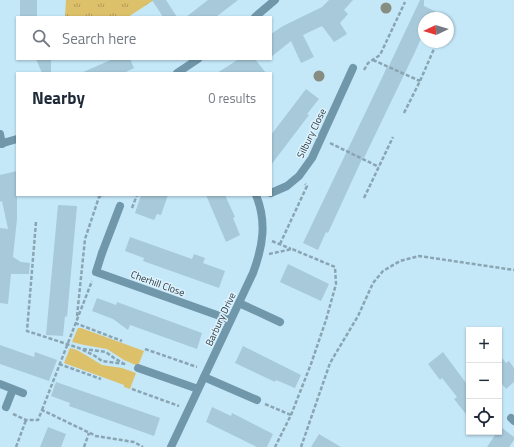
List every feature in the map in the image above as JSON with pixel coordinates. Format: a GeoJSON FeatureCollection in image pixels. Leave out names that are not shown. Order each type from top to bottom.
{"type":"FeatureCollection","features":[{"type":"Feature","properties":{"kind":"street"},"geometry":{"type":"LineString","coordinates":[[256,16],[275,0]]}},
{"type":"Feature","properties":{"kind":"street"},"geometry":{"type":"LineString","coordinates":[[181,72],[197,60]]}},
{"type":"Feature","properties":{"kind":"street","name":"Silbury Close"},"geometry":{"type":"LineString","coordinates":[[272,193],[287,186],[299,176],[312,158],[353,68]]}},
{"type":"Feature","properties":{"kind":"street"},"geometry":{"type":"LineString","coordinates":[[0,134],[1,144],[16,139]]}},
{"type":"Feature","properties":{"kind":"street","name":"Barbury Drive"},"geometry":{"type":"LineString","coordinates":[[171,447],[260,256],[263,237],[262,219],[257,197]]}},
{"type":"Feature","properties":{"kind":"street"},"geometry":{"type":"LineString","coordinates":[[96,272],[120,206]]}},
{"type":"Feature","properties":{"kind":"street","name":"Cherhill Close"},"geometry":{"type":"LineString","coordinates":[[96,272],[231,320]]}},
{"type":"Feature","properties":{"kind":"street"},"geometry":{"type":"LineString","coordinates":[[239,303],[280,322]]}},
{"type":"Feature","properties":{"kind":"street"},"geometry":{"type":"LineString","coordinates":[[138,368],[198,389]]}},
{"type":"Feature","properties":{"kind":"street"},"geometry":{"type":"LineString","coordinates":[[206,374],[257,400]]}},
{"type":"Feature","properties":{"kind":"street"},"geometry":{"type":"LineString","coordinates":[[0,384],[23,393]]}},
{"type":"Feature","properties":{"kind":"street"},"geometry":{"type":"LineString","coordinates":[[6,407],[13,389]]}},
{"type":"Feature","properties":{"kind":"path"},"geometry":{"type":"LineString","coordinates":[[353,68],[363,73],[368,63],[380,55],[405,2]]}},
{"type":"Feature","properties":{"kind":"path"},"geometry":{"type":"LineString","coordinates":[[404,113],[434,48]]}},
{"type":"Feature","properties":{"kind":"path"},"geometry":{"type":"LineString","coordinates":[[373,59],[420,81]]}},
{"type":"Feature","properties":{"kind":"path"},"geometry":{"type":"LineString","coordinates":[[364,198],[393,137]]}},
{"type":"Feature","properties":{"kind":"path"},"geometry":{"type":"LineString","coordinates":[[320,139],[379,167]]}},
{"type":"Feature","properties":{"kind":"path"},"geometry":{"type":"LineString","coordinates":[[280,244],[307,186],[299,176]]}},
{"type":"Feature","properties":{"kind":"path"},"geometry":{"type":"LineString","coordinates":[[76,322],[85,239],[98,197],[101,196]]}},
{"type":"Feature","properties":{"kind":"path"},"geometry":{"type":"LineString","coordinates":[[36,222],[27,331],[79,348],[106,352],[126,364],[102,361],[79,348]]}},
{"type":"Feature","properties":{"kind":"path"},"geometry":{"type":"LineString","coordinates":[[263,237],[335,267],[336,284],[312,364],[291,415],[275,447]]}},
{"type":"Feature","properties":{"kind":"path"},"geometry":{"type":"LineString","coordinates":[[260,256],[292,249]]}},
{"type":"Feature","properties":{"kind":"path"},"geometry":{"type":"LineString","coordinates":[[301,447],[330,363],[358,316],[373,284],[383,271],[400,261],[419,256],[514,270]]}},
{"type":"Feature","properties":{"kind":"path"},"geometry":{"type":"LineString","coordinates":[[6,407],[4,411],[26,420],[38,420],[96,272]]}},
{"type":"Feature","properties":{"kind":"path"},"geometry":{"type":"LineString","coordinates":[[76,322],[122,341]]}},
{"type":"Feature","properties":{"kind":"path"},"geometry":{"type":"LineString","coordinates":[[145,349],[206,374]]}},
{"type":"Feature","properties":{"kind":"path"},"geometry":{"type":"LineString","coordinates":[[59,364],[101,379]]}},
{"type":"Feature","properties":{"kind":"path"},"geometry":{"type":"LineString","coordinates":[[132,389],[189,409]]}},
{"type":"Feature","properties":{"kind":"path"},"geometry":{"type":"LineString","coordinates":[[257,400],[291,415]]}},
{"type":"Feature","properties":{"kind":"path"},"geometry":{"type":"LineString","coordinates":[[42,410],[96,436],[134,442],[142,447]]}},
{"type":"Feature","properties":{"kind":"path"},"geometry":{"type":"LineString","coordinates":[[16,447],[26,420]]}},
{"type":"Feature","properties":{"kind":"path"},"geometry":{"type":"LineString","coordinates":[[84,447],[89,433]]}},
{"type":"Feature","properties":{"kind":"green space"},"geometry":{"type":"Polygon","coordinates":[[[66,0],[154,0],[130,16],[65,16],[66,0]]]}},
{"type":"Feature","properties":{"kind":"green space"},"geometry":{"type":"Polygon","coordinates":[[[78,328],[144,351],[138,366],[124,360],[107,349],[72,342],[78,328]]]}},
{"type":"Feature","properties":{"kind":"green space"},"geometry":{"type":"Polygon","coordinates":[[[70,348],[77,350],[102,365],[122,368],[136,373],[130,389],[124,387],[124,385],[64,363],[70,348]]]}},
{"type":"Feature","properties":{"kind":"building"},"geometry":{"type":"Polygon","coordinates":[[[20,0],[37,0],[37,16],[20,16],[20,0]]]}},
{"type":"Feature","properties":{"kind":"building"},"geometry":{"type":"Polygon","coordinates":[[[152,0],[166,0],[176,16],[162,16],[152,0]]]}},
{"type":"Feature","properties":{"kind":"building"},"geometry":{"type":"Polygon","coordinates":[[[208,0],[238,0],[217,16],[187,16],[208,0]]]}},
{"type":"Feature","properties":{"kind":"building"},"geometry":{"type":"Polygon","coordinates":[[[329,0],[353,0],[344,10],[348,14],[340,23],[347,34],[334,42],[322,26],[303,35],[314,57],[301,63],[291,41],[272,56],[272,33],[283,26],[322,7],[329,0]]]}},
{"type":"Feature","properties":{"kind":"building"},"geometry":{"type":"Polygon","coordinates":[[[420,0],[424,0],[424,6],[436,12],[418,12],[418,45],[364,158],[363,157],[328,233],[326,232],[318,250],[303,243],[387,67],[388,68],[420,0]]]}},
{"type":"Feature","properties":{"kind":"building"},"geometry":{"type":"Polygon","coordinates":[[[36,60],[51,60],[51,72],[42,72],[36,60]]]}},
{"type":"Feature","properties":{"kind":"building"},"geometry":{"type":"Polygon","coordinates":[[[111,60],[130,60],[134,68],[126,72],[83,72],[111,60]]]}},
{"type":"Feature","properties":{"kind":"building"},"geometry":{"type":"Polygon","coordinates":[[[237,60],[256,60],[265,72],[219,72],[237,60]]]}},
{"type":"Feature","properties":{"kind":"building"},"geometry":{"type":"Polygon","coordinates":[[[306,89],[319,99],[307,114],[309,115],[272,164],[272,134],[306,89]]]}},
{"type":"Feature","properties":{"kind":"building"},"geometry":{"type":"Polygon","coordinates":[[[16,171],[17,219],[13,257],[21,262],[30,263],[29,274],[11,274],[8,304],[0,303],[0,228],[8,229],[2,201],[0,202],[0,175],[16,171]]]}},
{"type":"Feature","properties":{"kind":"building"},"geometry":{"type":"Polygon","coordinates":[[[141,196],[168,196],[161,215],[157,214],[154,220],[135,213],[141,196]]]}},
{"type":"Feature","properties":{"kind":"building"},"geometry":{"type":"Polygon","coordinates":[[[206,196],[225,196],[235,217],[233,218],[240,235],[226,242],[206,196]]]}},
{"type":"Feature","properties":{"kind":"building"},"geometry":{"type":"Polygon","coordinates":[[[58,205],[77,206],[67,317],[65,316],[63,336],[46,335],[58,205]]]}},
{"type":"Feature","properties":{"kind":"building"},"geometry":{"type":"Polygon","coordinates":[[[130,237],[192,259],[194,254],[205,258],[203,263],[225,271],[219,288],[143,261],[144,258],[125,251],[130,237]]]}},
{"type":"Feature","properties":{"kind":"building"},"geometry":{"type":"Polygon","coordinates":[[[288,264],[329,284],[321,301],[280,282],[288,264]]]}},
{"type":"Feature","properties":{"kind":"building"},"geometry":{"type":"Polygon","coordinates":[[[97,298],[116,305],[117,302],[202,333],[197,349],[130,325],[128,330],[113,319],[92,311],[97,298]]]}},
{"type":"Feature","properties":{"kind":"building"},"geometry":{"type":"Polygon","coordinates":[[[0,345],[34,357],[35,352],[57,360],[49,381],[0,364],[0,345]]]}},
{"type":"Feature","properties":{"kind":"building"},"geometry":{"type":"Polygon","coordinates":[[[243,346],[301,375],[295,388],[276,380],[275,382],[235,363],[243,346]]]}},
{"type":"Feature","properties":{"kind":"building"},"geometry":{"type":"Polygon","coordinates":[[[443,352],[466,383],[466,414],[454,399],[457,397],[442,378],[440,380],[428,364],[443,352]]]}},
{"type":"Feature","properties":{"kind":"building"},"geometry":{"type":"Polygon","coordinates":[[[502,358],[506,363],[509,361],[514,368],[514,382],[506,389],[502,384],[502,358]]]}},
{"type":"Feature","properties":{"kind":"building"},"geometry":{"type":"Polygon","coordinates":[[[56,382],[160,418],[154,436],[69,406],[70,403],[51,396],[56,382]]]}},
{"type":"Feature","properties":{"kind":"building"},"geometry":{"type":"Polygon","coordinates":[[[212,407],[231,416],[232,413],[273,434],[267,447],[257,447],[206,422],[212,407]]]}},
{"type":"Feature","properties":{"kind":"building"},"geometry":{"type":"Polygon","coordinates":[[[48,427],[66,434],[61,447],[40,447],[48,427]]]}},
{"type":"Feature","properties":{"kind":"building"},"geometry":{"type":"Polygon","coordinates":[[[502,428],[514,437],[514,440],[509,447],[487,447],[495,435],[502,435],[502,428]]]}},
{"type":"Feature","properties":{"kind":"building"},"geometry":{"type":"Polygon","coordinates":[[[319,434],[341,447],[311,447],[319,434]]]}}]}
